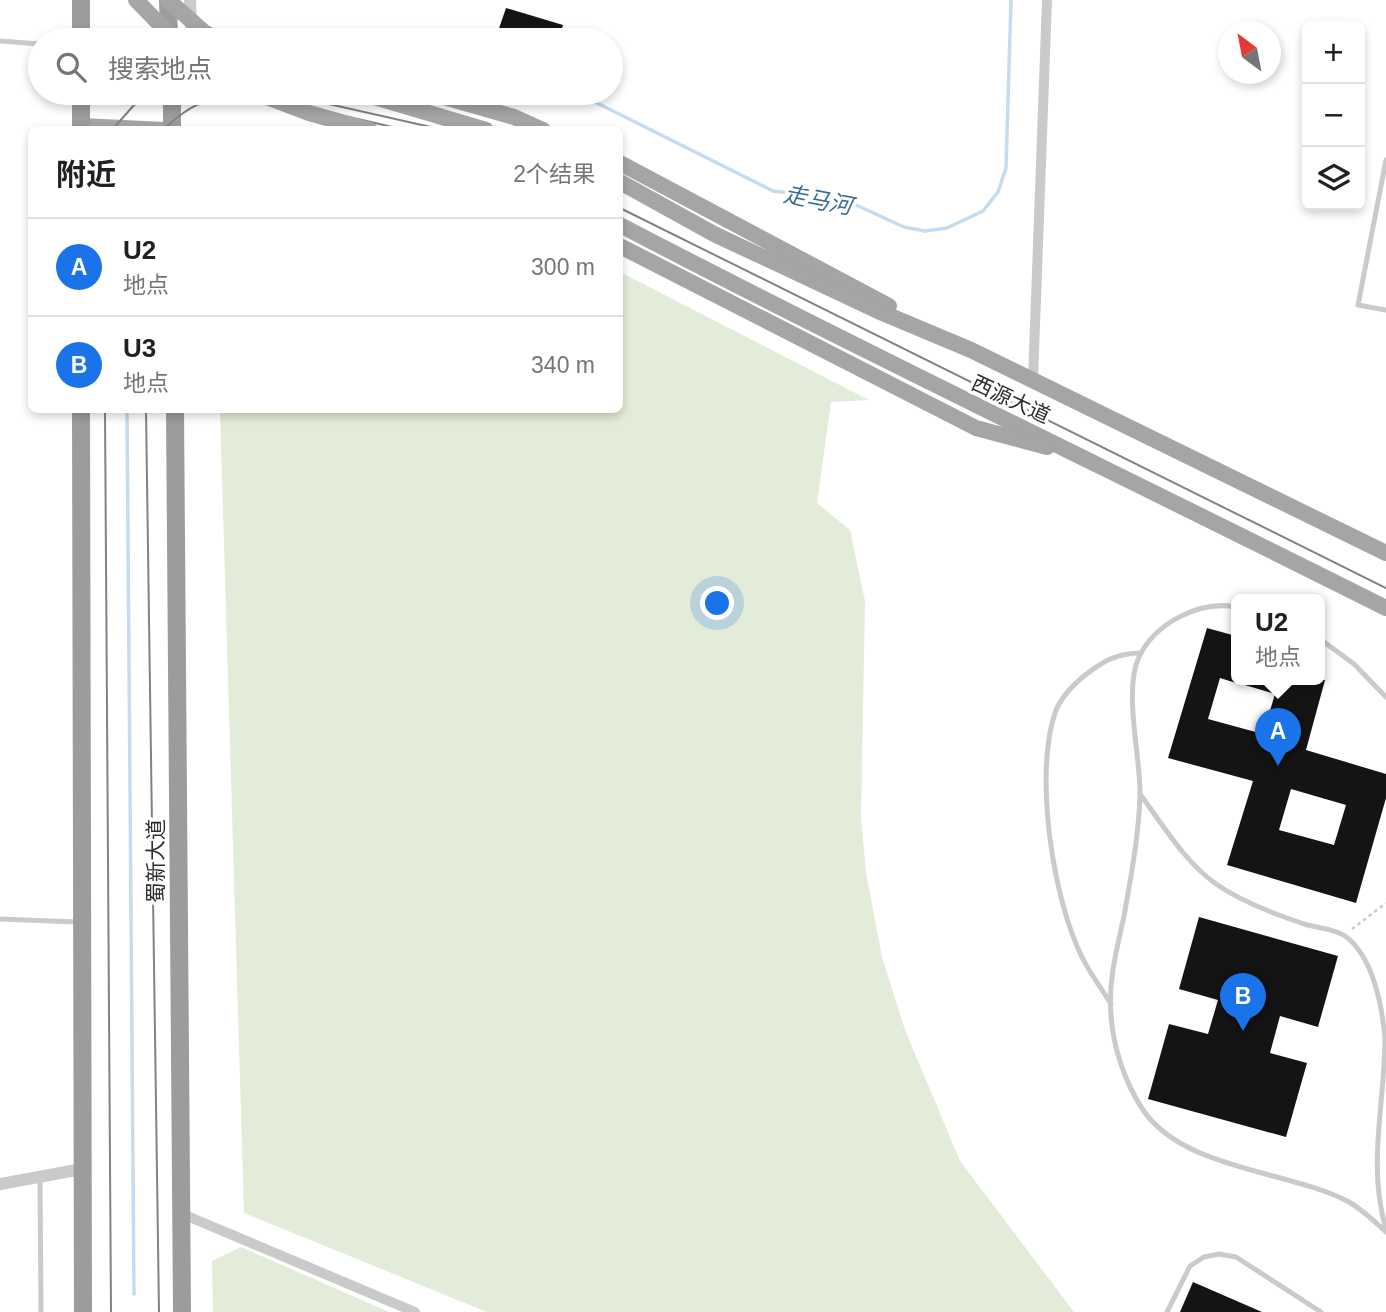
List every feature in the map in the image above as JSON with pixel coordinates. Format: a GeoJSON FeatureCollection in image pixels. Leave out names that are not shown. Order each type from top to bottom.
{"type":"FeatureCollection","features":[{"type":"Feature","properties":{"kind":"highway"},"geometry":{"type":"LineString","coordinates":[[81,0],[81,28]]}},
{"type":"Feature","properties":{"kind":"highway"},"geometry":{"type":"LineString","coordinates":[[168,0],[169,28]]}},
{"type":"Feature","properties":{"kind":"highway"},"geometry":{"type":"LineString","coordinates":[[80,105],[80,126]]}},
{"type":"Feature","properties":{"kind":"highway"},"geometry":{"type":"LineString","coordinates":[[172,105],[173,126]]}},
{"type":"Feature","properties":{"kind":"highway"},"geometry":{"type":"LineString","coordinates":[[81,413],[83,1312]]}},
{"type":"Feature","properties":{"kind":"highway","name":"蜀新大道"},"geometry":{"type":"LineString","coordinates":[[174,413],[182,1312]]}},
{"type":"Feature","properties":{"kind":"main road"},"geometry":{"type":"LineString","coordinates":[[136,0],[165,28]]}},
{"type":"Feature","properties":{"kind":"main road"},"geometry":{"type":"LineString","coordinates":[[168,0],[200,28]]}},
{"type":"Feature","properties":{"kind":"main road"},"geometry":{"type":"LineString","coordinates":[[288,105],[356,126]]}},
{"type":"Feature","properties":{"kind":"main road"},"geometry":{"type":"LineString","coordinates":[[402,105],[472,126]]}},
{"type":"Feature","properties":{"kind":"main road"},"geometry":{"type":"LineString","coordinates":[[472,105],[534,126]]}},
{"type":"Feature","properties":{"kind":"main road"},"geometry":{"type":"LineString","coordinates":[[623,165],[971,350]]}},
{"type":"Feature","properties":{"kind":"main road","name":"西源大道"},"geometry":{"type":"LineString","coordinates":[[623,184],[714,234],[878,312],[971,350],[1386,553]]}},
{"type":"Feature","properties":{"kind":"main road","name":"西源大道"},"geometry":{"type":"LineString","coordinates":[[623,227],[897,368],[1091,459],[1386,608]]}},
{"type":"Feature","properties":{"kind":"main road"},"geometry":{"type":"LineString","coordinates":[[623,248],[976,428],[1091,459]]}},
{"type":"Feature","properties":{"kind":"street"},"geometry":{"type":"LineString","coordinates":[[190,0],[191,28]]}},
{"type":"Feature","properties":{"kind":"street"},"geometry":{"type":"LineString","coordinates":[[1033,380],[1047,0]]}},
{"type":"Feature","properties":{"kind":"street"},"geometry":{"type":"LineString","coordinates":[[0,1184],[82,1169]]}},
{"type":"Feature","properties":{"kind":"street"},"geometry":{"type":"LineString","coordinates":[[180,1213],[415,1312]]}},
{"type":"Feature","properties":{"kind":"lane"},"geometry":{"type":"LineString","coordinates":[[0,41],[28,43]]}},
{"type":"Feature","properties":{"kind":"lane"},"geometry":{"type":"LineString","coordinates":[[1386,160],[1358,305],[1386,310]]}},
{"type":"Feature","properties":{"kind":"lane"},"geometry":{"type":"LineString","coordinates":[[1231,606],[1222,605],[1198,610],[1167,623],[1142,653],[1135,682],[1135,747],[1140,794],[1127,900],[1111,976],[1116,1050],[1144,1111],[1167,1134],[1199,1153],[1348,1202],[1386,1230]]}},
{"type":"Feature","properties":{"kind":"lane"},"geometry":{"type":"LineString","coordinates":[[1325,643],[1354,664],[1386,697]]}},
{"type":"Feature","properties":{"kind":"lane"},"geometry":{"type":"LineString","coordinates":[[1111,1004],[1082,958],[1058,885],[1046,798],[1048,748],[1055,712],[1071,687],[1100,664],[1122,653],[1142,653]]}},
{"type":"Feature","properties":{"kind":"lane"},"geometry":{"type":"LineString","coordinates":[[1140,794],[1200,872],[1219,886],[1261,908],[1343,935],[1365,960],[1383,1019],[1385,1069],[1377,1157],[1381,1211],[1386,1230]]}},
{"type":"Feature","properties":{"kind":"lane"},"geometry":{"type":"LineString","coordinates":[[0,919],[82,922]]}},
{"type":"Feature","properties":{"kind":"lane"},"geometry":{"type":"LineString","coordinates":[[40,1176],[41,1312]]}},
{"type":"Feature","properties":{"kind":"lane"},"geometry":{"type":"LineString","coordinates":[[1167,1312],[1190,1266],[1204,1257],[1219,1254],[1236,1256],[1321,1312]]}},
{"type":"Feature","properties":{"kind":"path"},"geometry":{"type":"LineString","coordinates":[[1343,935],[1386,903]]}},
{"type":"Feature","properties":{"kind":"green space"},"geometry":{"type":"Polygon","coordinates":[[[623,274],[869,400],[831,402],[817,503],[850,530],[865,601],[861,817],[866,873],[882,957],[905,1030],[960,1161],[1074,1312],[487,1312],[244,1213],[220,413],[623,413],[623,274]]]}},
{"type":"Feature","properties":{"kind":"green space"},"geometry":{"type":"Polygon","coordinates":[[[241,1247],[389,1312],[213,1312],[212,1261],[241,1247]]]}},
{"type":"Feature","properties":{"kind":"building"},"geometry":{"type":"Polygon","coordinates":[[[506,8],[563,25],[562,28],[499,28],[506,8]]]}},
{"type":"Feature","properties":{"kind":"building"},"geometry":{"type":"Polygon","coordinates":[[[1207,628],[1231,635],[1231,681],[1220,678],[1208,719],[1263,734],[1275,694],[1245,685],[1324,685],[1306,750],[1386,774],[1386,798],[1356,903],[1227,865],[1253,781],[1168,758],[1207,628]],[[1291,789],[1279,830],[1334,845],[1346,805],[1291,789]]]}},
{"type":"Feature","properties":{"kind":"building"},"geometry":{"type":"Polygon","coordinates":[[[1199,917],[1338,956],[1318,1027],[1280,1016],[1270,1053],[1307,1063],[1286,1137],[1148,1099],[1169,1024],[1208,1034],[1218,1000],[1179,989],[1199,917]]]}},
{"type":"Feature","properties":{"kind":"building"},"geometry":{"type":"Polygon","coordinates":[[[1193,1282],[1262,1312],[1180,1312],[1193,1282]]]}},
{"type":"Feature","properties":{"kind":"waterway","name":"走马河"},"geometry":{"type":"LineString","coordinates":[[601,105],[773,191],[843,199],[904,227],[925,231],[947,228],[983,211],[998,192],[1006,168],[1011,0]]}},
{"type":"Feature","properties":{"kind":"waterway"},"geometry":{"type":"LineString","coordinates":[[127,413],[134,1294]]}},
{"type":"Feature","properties":{"kind":"tram line"},"geometry":{"type":"LineString","coordinates":[[116,126],[134,105]]}},
{"type":"Feature","properties":{"kind":"tram line"},"geometry":{"type":"LineString","coordinates":[[168,126],[198,105]]}},
{"type":"Feature","properties":{"kind":"tram line"},"geometry":{"type":"LineString","coordinates":[[287,105],[387,126]]}},
{"type":"Feature","properties":{"kind":"tram line"},"geometry":{"type":"LineString","coordinates":[[333,105],[426,126]]}},
{"type":"Feature","properties":{"kind":"tram line"},"geometry":{"type":"LineString","coordinates":[[623,209],[1386,588]]}},
{"type":"Feature","properties":{"kind":"tram line"},"geometry":{"type":"LineString","coordinates":[[105,413],[111,1312]]}},
{"type":"Feature","properties":{"kind":"tram line"},"geometry":{"type":"LineString","coordinates":[[146,413],[159,1312]]}},
{"type":"Feature","properties":{"kind":"place","name":"U2"},"geometry":{"type":"Point","coordinates":[1278,766]}},
{"type":"Feature","properties":{"kind":"place","name":"U3"},"geometry":{"type":"Point","coordinates":[1243,1031]}}]}
